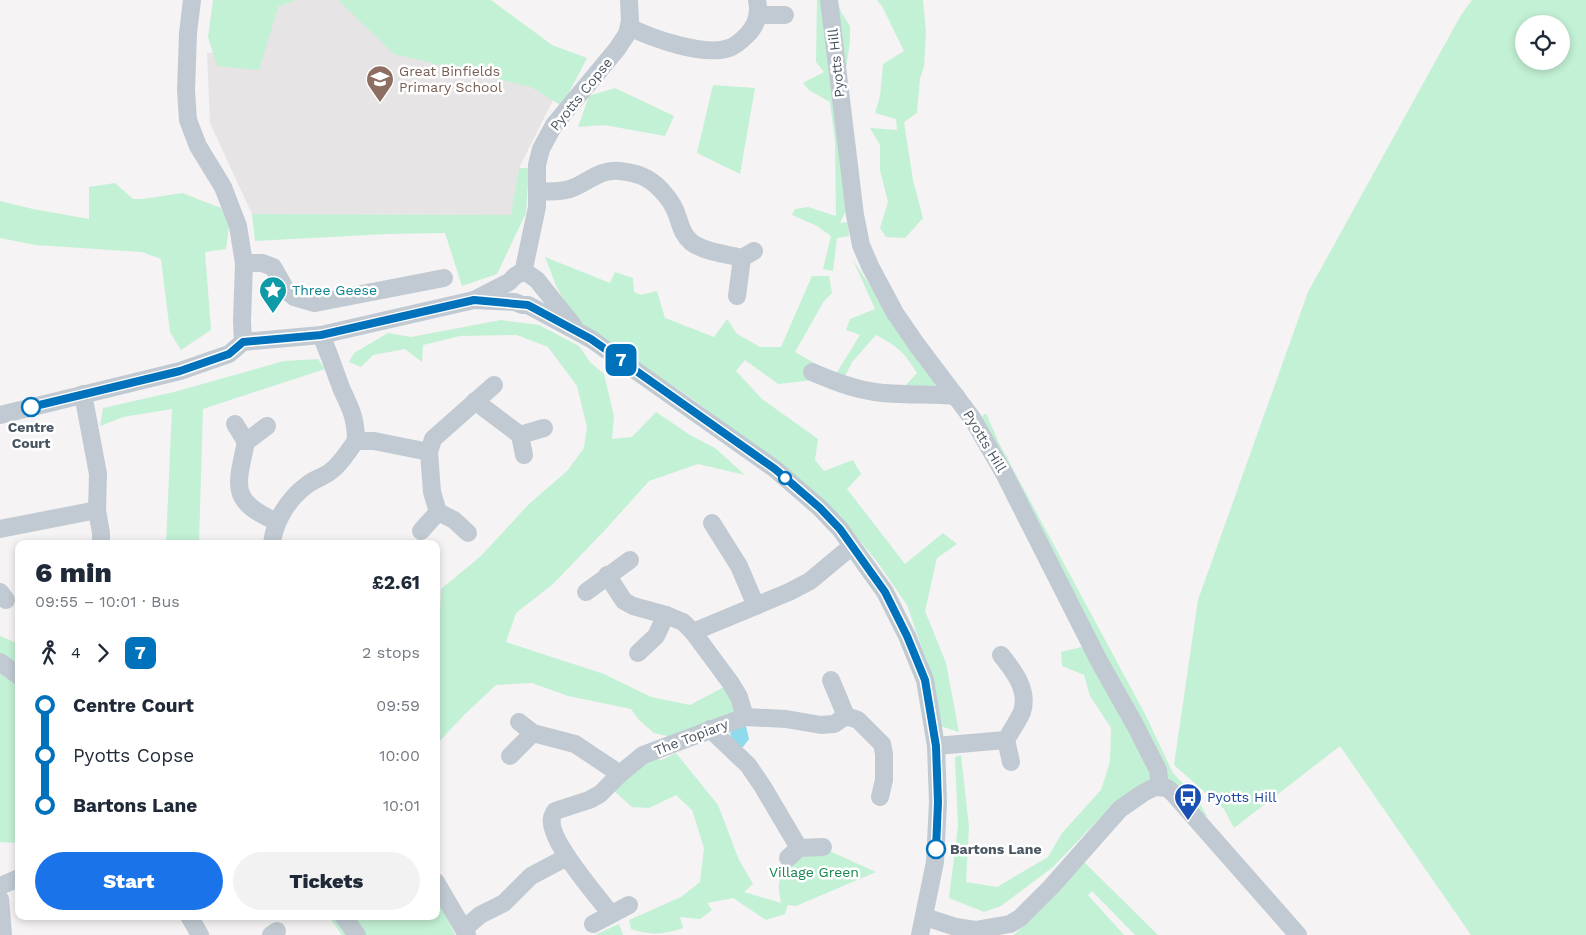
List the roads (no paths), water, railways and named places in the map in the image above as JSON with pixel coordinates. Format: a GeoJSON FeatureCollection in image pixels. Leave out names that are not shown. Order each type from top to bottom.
{"type":"FeatureCollection","features":[{"type":"Feature","properties":{"kind":"street"},"geometry":{"type":"LineString","coordinates":[[192,0],[188,33],[186,91],[188,120],[198,146],[223,187],[238,226],[244,263],[243,342]]}},
{"type":"Feature","properties":{"kind":"street","name":"Pyotts Copse"},"geometry":{"type":"LineString","coordinates":[[526,278],[527,252],[537,207],[537,165],[542,149],[554,125],[617,49],[627,34],[630,21],[629,0]]}},
{"type":"Feature","properties":{"kind":"street","name":"Pyotts Hill"},"geometry":{"type":"LineString","coordinates":[[829,0],[854,215],[861,245],[870,266],[896,313],[917,345],[972,418],[1005,475],[1158,770],[1160,787]]}},
{"type":"Feature","properties":{"kind":"street"},"geometry":{"type":"LineString","coordinates":[[629,27],[645,35],[670,43],[698,49],[720,50],[731,48],[743,40],[754,28],[758,8],[785,15]]}},
{"type":"Feature","properties":{"kind":"street"},"geometry":{"type":"LineString","coordinates":[[537,191],[559,191],[574,188],[605,171],[632,173],[646,178],[672,203],[681,231],[691,242],[704,249],[748,255],[737,296]]}},
{"type":"Feature","properties":{"kind":"street"},"geometry":{"type":"LineString","coordinates":[[244,263],[262,263],[273,267],[286,290],[294,297],[316,303],[444,278]]}},
{"type":"Feature","properties":{"kind":"street"},"geometry":{"type":"LineString","coordinates":[[474,300],[521,304],[537,298],[539,294],[526,278]]}},
{"type":"Feature","properties":{"kind":"street"},"geometry":{"type":"LineString","coordinates":[[0,415],[180,371],[229,354],[243,342],[321,335],[474,300],[526,278]]}},
{"type":"Feature","properties":{"kind":"street"},"geometry":{"type":"LineString","coordinates":[[526,278],[508,291],[509,297],[578,331],[775,469],[820,508],[840,529],[885,592],[907,636],[925,680],[936,746],[938,802],[935,862],[920,935]]}},
{"type":"Feature","properties":{"kind":"street"},"geometry":{"type":"LineString","coordinates":[[526,278],[578,331]]}},
{"type":"Feature","properties":{"kind":"street"},"geometry":{"type":"LineString","coordinates":[[273,540],[278,522],[284,510],[297,493],[308,484],[331,471],[356,441],[354,414],[321,335]]}},
{"type":"Feature","properties":{"kind":"street","name":"Pyotts Hill"},"geometry":{"type":"LineString","coordinates":[[812,372],[838,384],[875,392],[924,396],[940,394],[956,396]]}},
{"type":"Feature","properties":{"kind":"street"},"geometry":{"type":"LineString","coordinates":[[468,532],[454,520],[438,512],[432,492],[429,452],[433,439],[494,385]]}},
{"type":"Feature","properties":{"kind":"street"},"geometry":{"type":"LineString","coordinates":[[83,394],[98,474],[96,510],[101,540]]}},
{"type":"Feature","properties":{"kind":"street"},"geometry":{"type":"LineString","coordinates":[[475,401],[520,435],[524,455]]}},
{"type":"Feature","properties":{"kind":"street"},"geometry":{"type":"LineString","coordinates":[[235,424],[246,442]]}},
{"type":"Feature","properties":{"kind":"street"},"geometry":{"type":"LineString","coordinates":[[267,426],[246,442],[238,479],[240,492],[245,503],[260,514],[278,522]]}},
{"type":"Feature","properties":{"kind":"street"},"geometry":{"type":"LineString","coordinates":[[520,435],[544,428]]}},
{"type":"Feature","properties":{"kind":"street"},"geometry":{"type":"LineString","coordinates":[[356,441],[374,441],[429,452]]}},
{"type":"Feature","properties":{"kind":"street"},"geometry":{"type":"LineString","coordinates":[[0,530],[96,510]]}},
{"type":"Feature","properties":{"kind":"street"},"geometry":{"type":"LineString","coordinates":[[421,531],[438,512]]}},
{"type":"Feature","properties":{"kind":"street"},"geometry":{"type":"LineString","coordinates":[[712,523],[739,566],[756,606]]}},
{"type":"Feature","properties":{"kind":"street"},"geometry":{"type":"LineString","coordinates":[[693,632],[810,581],[852,546]]}},
{"type":"Feature","properties":{"kind":"street"},"geometry":{"type":"LineString","coordinates":[[586,592],[630,560]]}},
{"type":"Feature","properties":{"kind":"street","name":"The Topiary"},"geometry":{"type":"LineString","coordinates":[[608,575],[624,600],[633,606],[683,622],[693,632],[730,682],[739,697],[745,717],[643,755],[600,794],[589,800],[555,811],[552,817],[552,825],[560,845],[611,914]]}},
{"type":"Feature","properties":{"kind":"street"},"geometry":{"type":"LineString","coordinates":[[638,653],[656,636],[666,615]]}},
{"type":"Feature","properties":{"kind":"street"},"geometry":{"type":"LineString","coordinates":[[1001,656],[1015,672],[1022,689],[1024,702],[1021,713],[1006,740],[1011,762]]}},
{"type":"Feature","properties":{"kind":"street"},"geometry":{"type":"LineString","coordinates":[[0,662],[15,673]]}},
{"type":"Feature","properties":{"kind":"street"},"geometry":{"type":"LineString","coordinates":[[832,680],[846,716]]}},
{"type":"Feature","properties":{"kind":"street"},"geometry":{"type":"LineString","coordinates":[[745,717],[786,719],[821,725],[834,724],[846,716]]}},
{"type":"Feature","properties":{"kind":"street"},"geometry":{"type":"LineString","coordinates":[[846,716],[858,720],[882,744],[884,780],[880,797]]}},
{"type":"Feature","properties":{"kind":"street"},"geometry":{"type":"LineString","coordinates":[[510,756],[526,728],[575,744],[620,774]]}},
{"type":"Feature","properties":{"kind":"street"},"geometry":{"type":"LineString","coordinates":[[710,729],[748,765],[763,787],[793,853],[823,847]]}},
{"type":"Feature","properties":{"kind":"street"},"geometry":{"type":"LineString","coordinates":[[936,746],[1006,740]]}},
{"type":"Feature","properties":{"kind":"street"},"geometry":{"type":"LineString","coordinates":[[925,917],[956,927],[975,930],[1001,926],[1015,921],[1051,887],[1120,809],[1143,793],[1155,787],[1160,787],[1167,788],[1173,793],[1298,935]]}},
{"type":"Feature","properties":{"kind":"street"},"geometry":{"type":"LineString","coordinates":[[440,889],[466,932],[480,915],[504,903],[531,876],[568,857]]}},
{"type":"Feature","properties":{"kind":"street"},"geometry":{"type":"LineString","coordinates":[[0,886],[15,880]]}},
{"type":"Feature","properties":{"kind":"street"},"geometry":{"type":"LineString","coordinates":[[0,899],[3,935]]}},
{"type":"Feature","properties":{"kind":"street"},"geometry":{"type":"LineString","coordinates":[[593,924],[629,905]]}},
{"type":"Feature","properties":{"kind":"street"},"geometry":{"type":"LineString","coordinates":[[191,920],[197,934]]}},
{"type":"Feature","properties":{"kind":"street"},"geometry":{"type":"LineString","coordinates":[[345,920],[356,935]]}},
{"type":"Feature","properties":{"kind":"water"},"geometry":{"type":"Polygon","coordinates":[[[745,722],[749,739],[743,747],[736,747],[730,734],[737,724],[745,722]]]}},
{"type":"Feature","properties":{"kind":"place","name":"Great Binfields Primary School"},"geometry":{"type":"Point","coordinates":[380,103]}},
{"type":"Feature","properties":{"kind":"place","name":"Three Geese"},"geometry":{"type":"Point","coordinates":[273,314]}},
{"type":"Feature","properties":{"kind":"place","name":"Centre Court"},"geometry":{"type":"Point","coordinates":[31,407]}},
{"type":"Feature","properties":{"kind":"place","name":"Pyotts Hill"},"geometry":{"type":"Point","coordinates":[1188,821]}},
{"type":"Feature","properties":{"kind":"place","name":"Bartons Lane"},"geometry":{"type":"Point","coordinates":[936,849]}},
{"type":"Feature","properties":{"kind":"park label","name":"Village Green"},"geometry":{"type":"Point","coordinates":[814,872]}}]}
